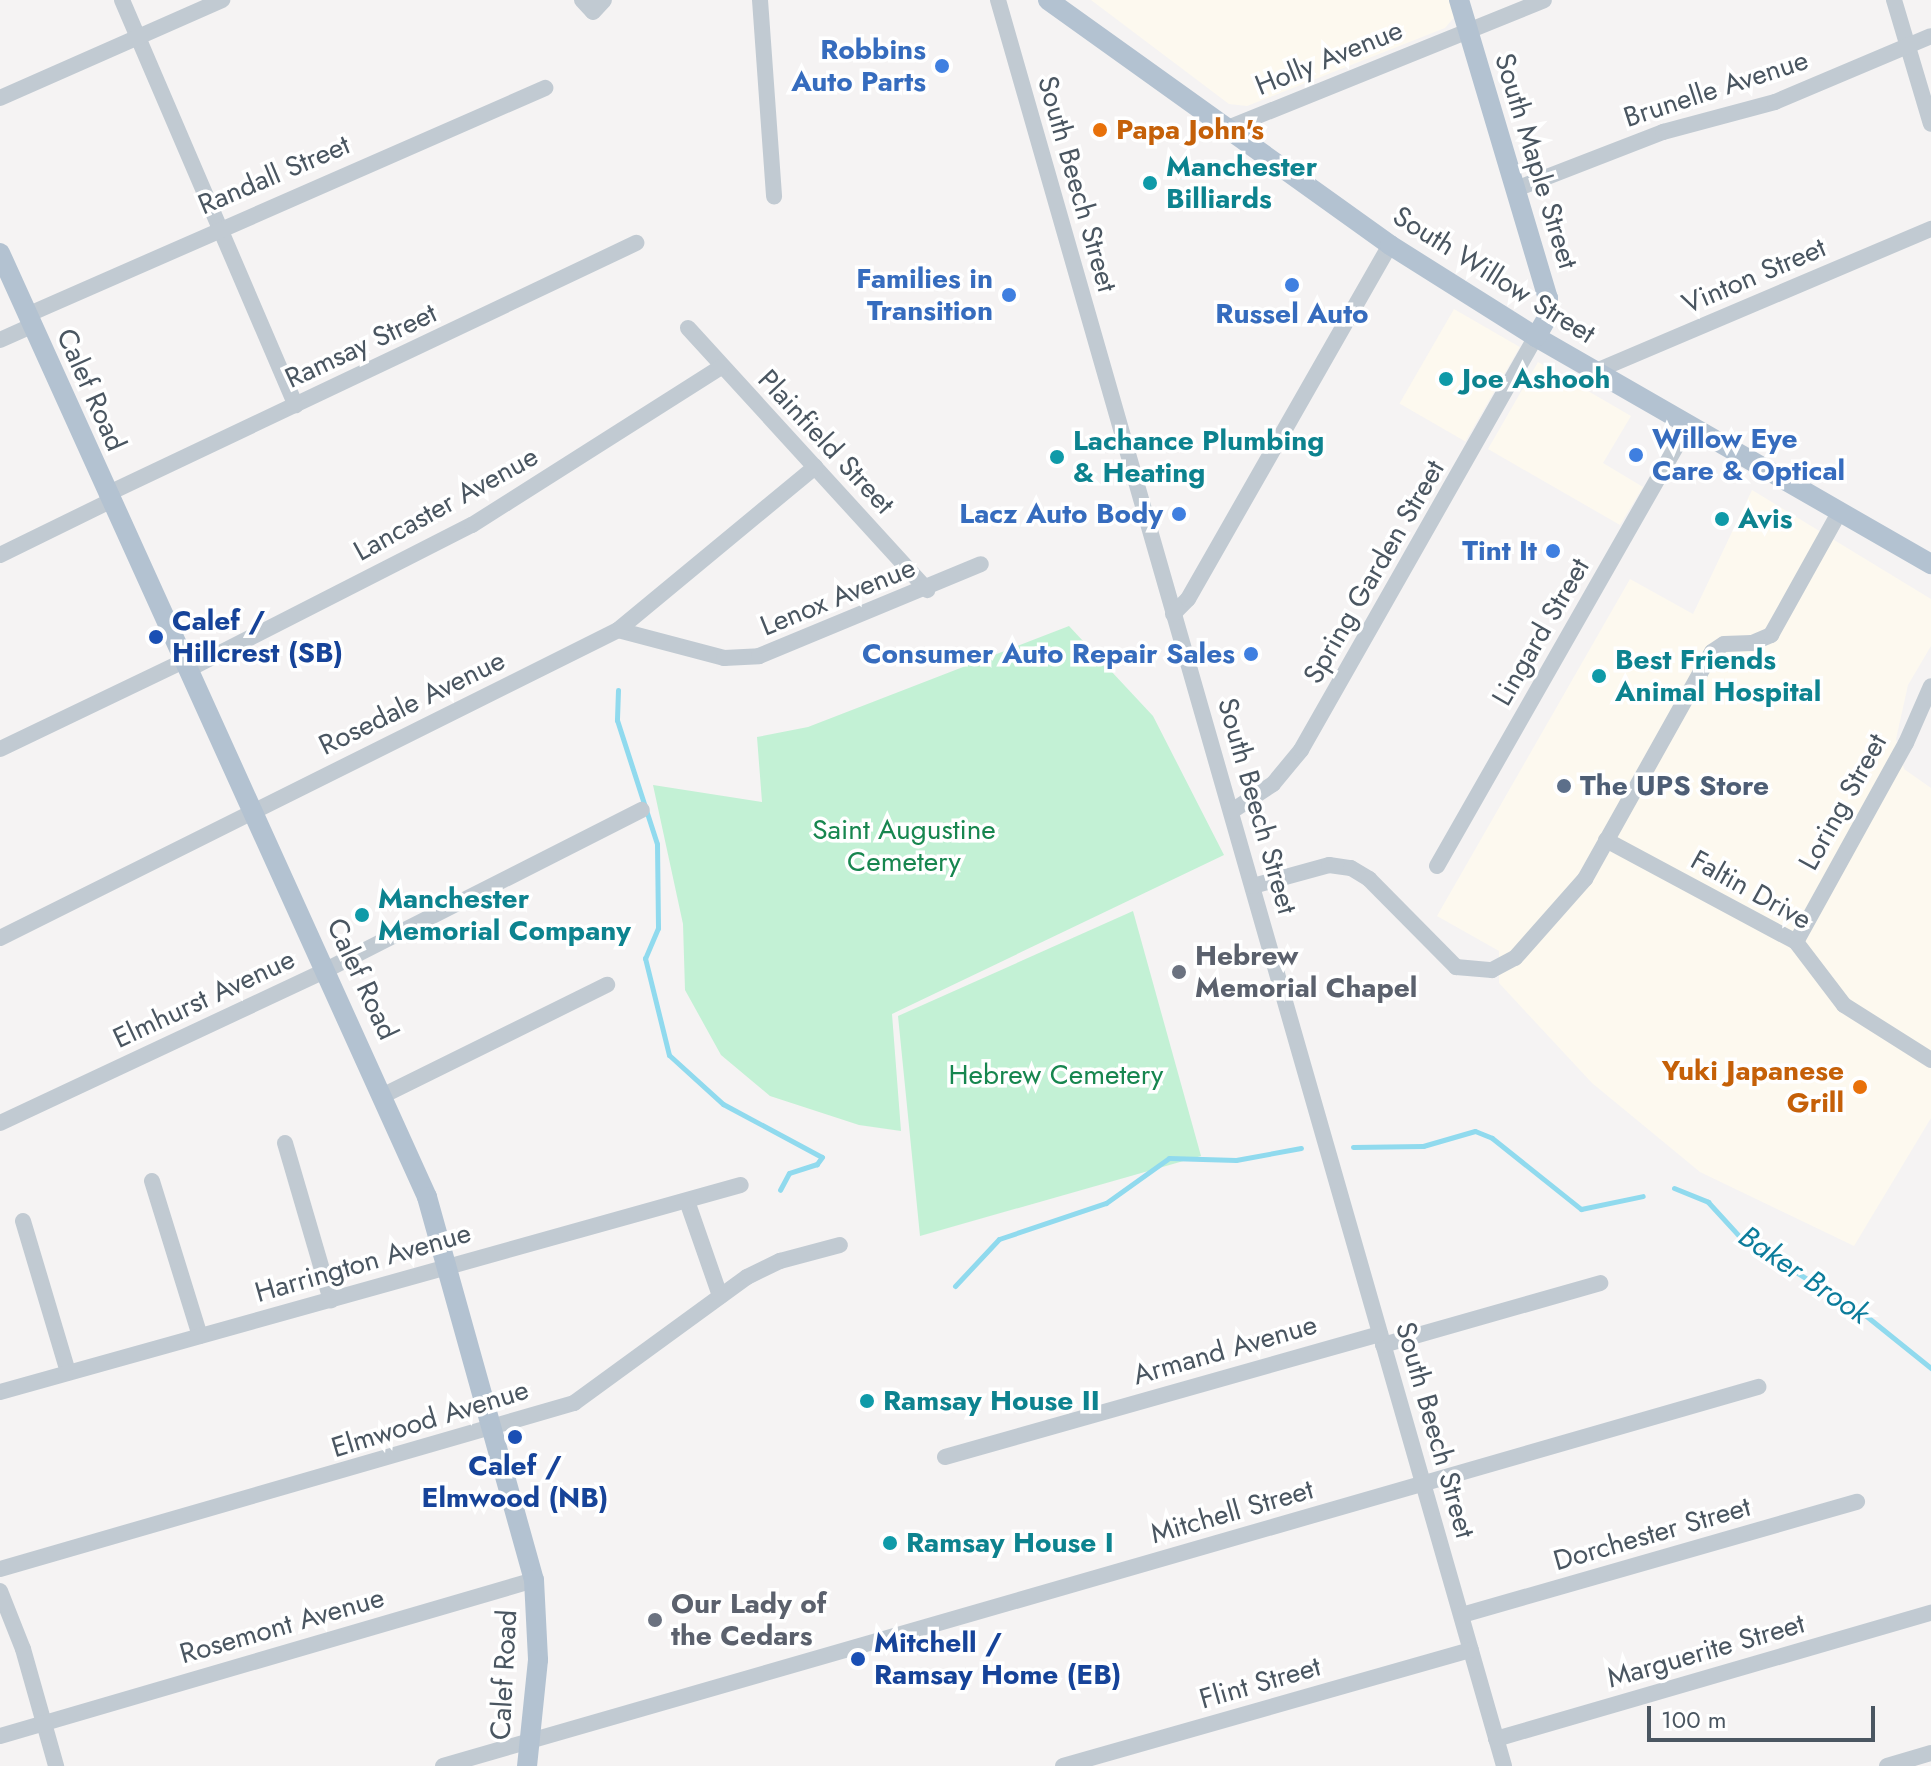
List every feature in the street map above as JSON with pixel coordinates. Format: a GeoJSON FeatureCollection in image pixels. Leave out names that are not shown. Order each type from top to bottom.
{"type":"FeatureCollection","features":[{"type":"Feature","properties":{"kind":"main road","name":"South Willow Street"},"geometry":{"type":"LineString","coordinates":[[1048,0],[1223,130],[1390,245],[1536,337],[1931,564]]}},
{"type":"Feature","properties":{"kind":"main road","name":"South Maple Street"},"geometry":{"type":"LineString","coordinates":[[1459,0],[1548,298],[1547,318],[1536,337]]}},
{"type":"Feature","properties":{"kind":"main road","name":"Calef Road"},"geometry":{"type":"LineString","coordinates":[[0,253],[185,666],[254,810],[418,1173],[447,1265],[534,1580],[539,1648],[527,1766]]}},
{"type":"Feature","properties":{"kind":"street"},"geometry":{"type":"LineString","coordinates":[[122,0],[222,226],[296,405]]}},
{"type":"Feature","properties":{"kind":"street"},"geometry":{"type":"LineString","coordinates":[[0,98],[222,0]]}},
{"type":"Feature","properties":{"kind":"street"},"geometry":{"type":"LineString","coordinates":[[582,0],[593,12],[604,0]]}},
{"type":"Feature","properties":{"kind":"street"},"geometry":{"type":"LineString","coordinates":[[760,0],[774,197]]}},
{"type":"Feature","properties":{"kind":"street","name":"South Beech Street"},"geometry":{"type":"LineString","coordinates":[[998,0],[1504,1766]]}},
{"type":"Feature","properties":{"kind":"street","name":"Holly Avenue"},"geometry":{"type":"LineString","coordinates":[[1223,130],[1544,0]]}},
{"type":"Feature","properties":{"kind":"street"},"geometry":{"type":"LineString","coordinates":[[1894,0],[1931,124]]}},
{"type":"Feature","properties":{"kind":"street","name":"Brunelle Avenue"},"geometry":{"type":"LineString","coordinates":[[1516,189],[1663,132],[1775,102],[1909,48],[1931,36]]}},
{"type":"Feature","properties":{"kind":"street","name":"Randall Street"},"geometry":{"type":"LineString","coordinates":[[0,340],[29,320],[222,226],[545,88]]}},
{"type":"Feature","properties":{"kind":"street","name":"Vinton Street"},"geometry":{"type":"LineString","coordinates":[[1596,371],[1931,229]]}},
{"type":"Feature","properties":{"kind":"street","name":"Ramsay Street"},"geometry":{"type":"LineString","coordinates":[[0,555],[109,497],[296,405],[636,243]]}},
{"type":"Feature","properties":{"kind":"street"},"geometry":{"type":"LineString","coordinates":[[1173,614],[1188,599],[1390,245]]}},
{"type":"Feature","properties":{"kind":"street","name":"Plainfield Street"},"geometry":{"type":"LineString","coordinates":[[688,328],[927,590]]}},
{"type":"Feature","properties":{"kind":"street","name":"Spring Garden Street"},"geometry":{"type":"LineString","coordinates":[[1232,811],[1273,784],[1301,750],[1536,337]]}},
{"type":"Feature","properties":{"kind":"street","name":"Lancaster Avenue"},"geometry":{"type":"LineString","coordinates":[[0,749],[185,666],[472,525],[721,367]]}},
{"type":"Feature","properties":{"kind":"street","name":"Lingard Street"},"geometry":{"type":"LineString","coordinates":[[1437,866],[1689,424]]}},
{"type":"Feature","properties":{"kind":"street","name":"Rosedale Avenue"},"geometry":{"type":"LineString","coordinates":[[0,938],[618,630],[815,467]]}},
{"type":"Feature","properties":{"kind":"street"},"geometry":{"type":"LineString","coordinates":[[1253,886],[1329,865],[1351,868],[1369,879],[1443,959],[1463,969],[1492,970],[1531,945],[1561,912],[1606,840],[1712,652],[1724,644],[1752,643],[1771,635],[1840,511]]}},
{"type":"Feature","properties":{"kind":"street","name":"Lenox Avenue"},"geometry":{"type":"LineString","coordinates":[[618,630],[706,654],[750,658],[789,648],[981,564]]}},
{"type":"Feature","properties":{"kind":"street","name":"Loring Street"},"geometry":{"type":"LineString","coordinates":[[1796,942],[1906,743],[1931,686]]}},
{"type":"Feature","properties":{"kind":"street","name":"Elmhurst Avenue"},"geometry":{"type":"LineString","coordinates":[[0,1123],[326,970],[642,810]]}},
{"type":"Feature","properties":{"kind":"street","name":"Faltin Drive"},"geometry":{"type":"LineString","coordinates":[[1606,840],[1796,942],[1844,1005],[1931,1060]]}},
{"type":"Feature","properties":{"kind":"street"},"geometry":{"type":"LineString","coordinates":[[384,1095],[607,985]]}},
{"type":"Feature","properties":{"kind":"street"},"geometry":{"type":"LineString","coordinates":[[285,1143],[331,1300]]}},
{"type":"Feature","properties":{"kind":"street"},"geometry":{"type":"LineString","coordinates":[[152,1181],[200,1336]]}},
{"type":"Feature","properties":{"kind":"street","name":"Harrington Avenue"},"geometry":{"type":"LineString","coordinates":[[0,1392],[741,1185]]}},
{"type":"Feature","properties":{"kind":"street"},"geometry":{"type":"LineString","coordinates":[[687,1201],[720,1296]]}},
{"type":"Feature","properties":{"kind":"street"},"geometry":{"type":"LineString","coordinates":[[23,1221],[68,1372]]}},
{"type":"Feature","properties":{"kind":"street","name":"Elmwood Avenue"},"geometry":{"type":"LineString","coordinates":[[0,1569],[493,1428],[589,1394],[720,1296],[780,1261],[840,1245]]}},
{"type":"Feature","properties":{"kind":"street","name":"Armand Avenue"},"geometry":{"type":"LineString","coordinates":[[945,1457],[1600,1283]]}},
{"type":"Feature","properties":{"kind":"street","name":"Mitchell Street"},"geometry":{"type":"LineString","coordinates":[[443,1766],[1758,1387]]}},
{"type":"Feature","properties":{"kind":"street","name":"Dorchester Street"},"geometry":{"type":"LineString","coordinates":[[1462,1615],[1857,1502]]}},
{"type":"Feature","properties":{"kind":"street","name":"Rosemont Avenue"},"geometry":{"type":"LineString","coordinates":[[0,1736],[534,1580]]}},
{"type":"Feature","properties":{"kind":"street"},"geometry":{"type":"LineString","coordinates":[[0,1591],[45,1723],[56,1766]]}},
{"type":"Feature","properties":{"kind":"street","name":"Marguerite Street"},"geometry":{"type":"LineString","coordinates":[[1496,1739],[1931,1613]]}},
{"type":"Feature","properties":{"kind":"street","name":"Flint Street"},"geometry":{"type":"LineString","coordinates":[[1063,1766],[1471,1650]]}},
{"type":"Feature","properties":{"kind":"street"},"geometry":{"type":"LineString","coordinates":[[1887,1766],[1921,1759]]}},
{"type":"Feature","properties":{"kind":"shaded area"},"geometry":{"type":"Polygon","coordinates":[[[1091,0],[1452,0],[1456,15],[1445,28],[1247,106],[1229,104],[1091,0]]]}},
{"type":"Feature","properties":{"kind":"shaded area"},"geometry":{"type":"Polygon","coordinates":[[[1454,309],[1520,347],[1465,441],[1400,403],[1454,309]]]}},
{"type":"Feature","properties":{"kind":"shaded area"},"geometry":{"type":"Polygon","coordinates":[[[1538,362],[1631,416],[1603,463],[1643,487],[1620,525],[1488,449],[1538,362]]]}},
{"type":"Feature","properties":{"kind":"shaded area"},"geometry":{"type":"Polygon","coordinates":[[[1752,490],[1931,599],[1931,646],[1908,685],[1896,739],[1904,769],[1931,788],[1931,1118],[1854,1246],[1700,1172],[1592,1083],[1499,983],[1499,951],[1437,916],[1630,579],[1693,614],[1752,490]]]}},
{"type":"Feature","properties":{"kind":"green space","name":"Saint Augustine Cemetery"},"geometry":{"type":"Polygon","coordinates":[[[1069,626],[1153,716],[1224,855],[892,1014],[901,1131],[859,1125],[770,1096],[721,1055],[685,990],[683,924],[653,785],[762,802],[757,737],[808,727],[1069,626]]]}},
{"type":"Feature","properties":{"kind":"green space","name":"Hebrew Cemetery"},"geometry":{"type":"Polygon","coordinates":[[[1133,911],[1201,1156],[920,1236],[898,1016],[1133,911]]]}},
{"type":"Feature","properties":{"kind":"waterway","name":"Baker Brook"},"geometry":{"type":"LineString","coordinates":[[618,690],[617,720],[657,844],[658,928],[645,958],[669,1055],[723,1104],[822,1157],[817,1164],[789,1173],[780,1190]]}},
{"type":"Feature","properties":{"kind":"waterway","name":"Baker Brook"},"geometry":{"type":"LineString","coordinates":[[1353,1147],[1423,1146],[1475,1131],[1492,1138],[1581,1209],[1643,1196]]}},
{"type":"Feature","properties":{"kind":"waterway","name":"Baker Brook"},"geometry":{"type":"LineString","coordinates":[[955,1286],[999,1239],[1106,1203],[1169,1158],[1236,1160],[1301,1148]]}},
{"type":"Feature","properties":{"kind":"waterway","name":"Baker Brook"},"geometry":{"type":"LineString","coordinates":[[1674,1188],[1708,1202],[1741,1238],[1865,1315],[1931,1368]]}},
{"type":"Feature","properties":{"kind":"place","name":"Robbins Auto Parts"},"geometry":{"type":"Point","coordinates":[942,66]}},
{"type":"Feature","properties":{"kind":"place","name":"Papa John's"},"geometry":{"type":"Point","coordinates":[1100,130]}},
{"type":"Feature","properties":{"kind":"place","name":"Manchester Billiards"},"geometry":{"type":"Point","coordinates":[1150,183]}},
{"type":"Feature","properties":{"kind":"place","name":"Russel Auto"},"geometry":{"type":"Point","coordinates":[1292,285]}},
{"type":"Feature","properties":{"kind":"place","name":"Families in Transition"},"geometry":{"type":"Point","coordinates":[1009,295]}},
{"type":"Feature","properties":{"kind":"place","name":"Joe Ashooh"},"geometry":{"type":"Point","coordinates":[1446,379]}},
{"type":"Feature","properties":{"kind":"place","name":"Willow Eye Care & Optical"},"geometry":{"type":"Point","coordinates":[1636,455]}},
{"type":"Feature","properties":{"kind":"place","name":"Lachance Plumbing & Heating"},"geometry":{"type":"Point","coordinates":[1057,457]}},
{"type":"Feature","properties":{"kind":"place","name":"Lacz Auto Body"},"geometry":{"type":"Point","coordinates":[1179,514]}},
{"type":"Feature","properties":{"kind":"place","name":"Avis"},"geometry":{"type":"Point","coordinates":[1722,519]}},
{"type":"Feature","properties":{"kind":"place","name":"Tint It"},"geometry":{"type":"Point","coordinates":[1553,551]}},
{"type":"Feature","properties":{"kind":"place","name":"Calef / Hillcrest (SB)"},"geometry":{"type":"Point","coordinates":[156,637]}},
{"type":"Feature","properties":{"kind":"place","name":"Consumer Auto Repair Sales"},"geometry":{"type":"Point","coordinates":[1251,654]}},
{"type":"Feature","properties":{"kind":"place","name":"Best Friends Animal Hospital"},"geometry":{"type":"Point","coordinates":[1599,676]}},
{"type":"Feature","properties":{"kind":"place","name":"The UPS Store"},"geometry":{"type":"Point","coordinates":[1564,786]}},
{"type":"Feature","properties":{"kind":"place","name":"Manchester Memorial Company"},"geometry":{"type":"Point","coordinates":[362,915]}},
{"type":"Feature","properties":{"kind":"place","name":"Hebrew Memorial Chapel"},"geometry":{"type":"Point","coordinates":[1179,972]}},
{"type":"Feature","properties":{"kind":"place","name":"Yuki Japanese Grill"},"geometry":{"type":"Point","coordinates":[1860,1087]}},
{"type":"Feature","properties":{"kind":"place","name":"Ramsay House II"},"geometry":{"type":"Point","coordinates":[867,1401]}},
{"type":"Feature","properties":{"kind":"place","name":"Calef / Elmwood (NB)"},"geometry":{"type":"Point","coordinates":[515,1437]}},
{"type":"Feature","properties":{"kind":"place","name":"Ramsay House I"},"geometry":{"type":"Point","coordinates":[890,1543]}},
{"type":"Feature","properties":{"kind":"place","name":"Our Lady of the Cedars"},"geometry":{"type":"Point","coordinates":[655,1620]}},
{"type":"Feature","properties":{"kind":"place","name":"Mitchell / Ramsay Home (EB)"},"geometry":{"type":"Point","coordinates":[858,1659]}}]}
